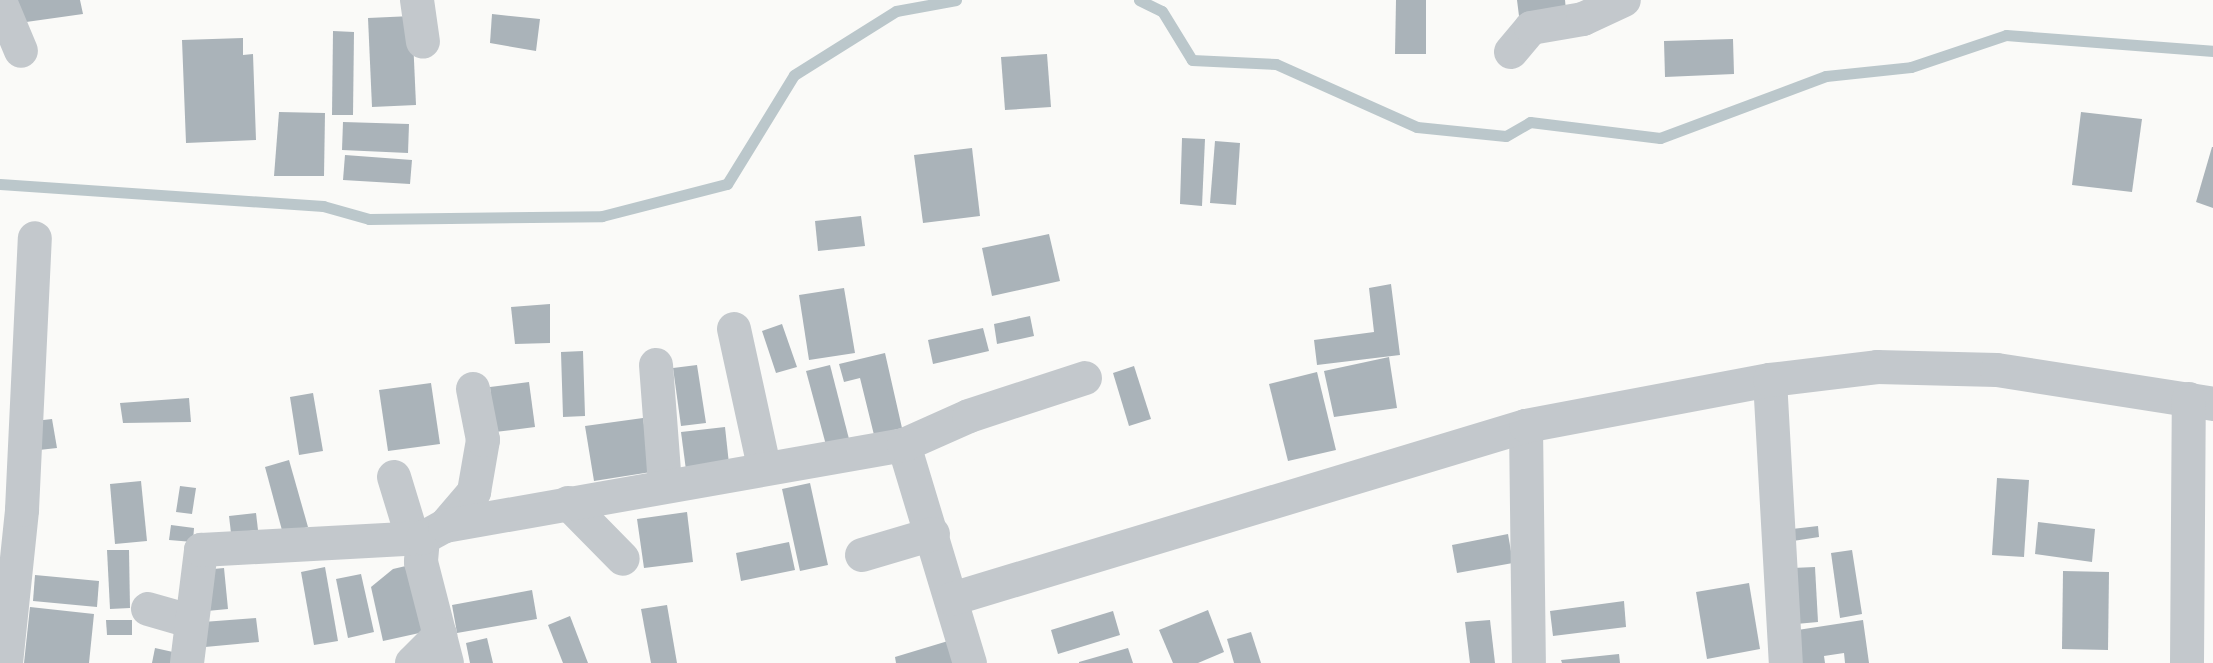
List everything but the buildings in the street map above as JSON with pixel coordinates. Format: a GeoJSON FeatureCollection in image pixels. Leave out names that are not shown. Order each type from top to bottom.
{"type":"FeatureCollection","features":[{"type":"Feature","properties":{"kind":"street"},"geometry":{"type":"LineString","coordinates":[[417,0],[423,42]]}},
{"type":"Feature","properties":{"kind":"street"},"geometry":{"type":"LineString","coordinates":[[1511,52],[1531,28],[1589,8],[1624,0]]}},
{"type":"Feature","properties":{"kind":"street"},"geometry":{"type":"LineString","coordinates":[[0,1],[21,51]]}},
{"type":"Feature","properties":{"kind":"street"},"geometry":{"type":"LineString","coordinates":[[6,663],[11,512],[35,238]]}},
{"type":"Feature","properties":{"kind":"street"},"geometry":{"type":"LineString","coordinates":[[734,329],[764,467]]}},
{"type":"Feature","properties":{"kind":"street"},"geometry":{"type":"LineString","coordinates":[[656,365],[665,485]]}},
{"type":"Feature","properties":{"kind":"street"},"geometry":{"type":"LineString","coordinates":[[952,599],[1526,426],[1770,380],[1877,367],[1997,370],[2201,402],[2187,663]]}},
{"type":"Feature","properties":{"kind":"street"},"geometry":{"type":"LineString","coordinates":[[187,663],[201,550],[427,535],[568,503],[904,445],[969,416],[1085,378]]}},
{"type":"Feature","properties":{"kind":"street"},"geometry":{"type":"LineString","coordinates":[[1770,380],[1786,663]]}},
{"type":"Feature","properties":{"kind":"street"},"geometry":{"type":"LineString","coordinates":[[412,663],[444,649],[421,562],[427,535],[474,492],[483,440],[473,389]]}},
{"type":"Feature","properties":{"kind":"street"},"geometry":{"type":"LineString","coordinates":[[1526,426],[1529,663]]}},
{"type":"Feature","properties":{"kind":"street"},"geometry":{"type":"LineString","coordinates":[[904,445],[970,663]]}},
{"type":"Feature","properties":{"kind":"street"},"geometry":{"type":"LineString","coordinates":[[394,477],[427,535]]}},
{"type":"Feature","properties":{"kind":"street"},"geometry":{"type":"LineString","coordinates":[[568,503],[623,559]]}},
{"type":"Feature","properties":{"kind":"street"},"geometry":{"type":"LineString","coordinates":[[862,555],[933,534]]}},
{"type":"Feature","properties":{"kind":"street"},"geometry":{"type":"LineString","coordinates":[[148,609],[190,621]]}},
{"type":"Feature","properties":{"kind":"waterway"},"geometry":{"type":"LineString","coordinates":[[0,184],[323,206],[369,219],[602,216],[727,184],[794,75],[896,11],[956,0]]}},
{"type":"Feature","properties":{"kind":"waterway"},"geometry":{"type":"LineString","coordinates":[[1139,0],[1162,11],[1192,60],[1276,64],[1417,127],[1506,136],[1530,122],[1660,138],[1826,76],[1911,67],[2006,35],[2213,51]]}}]}
